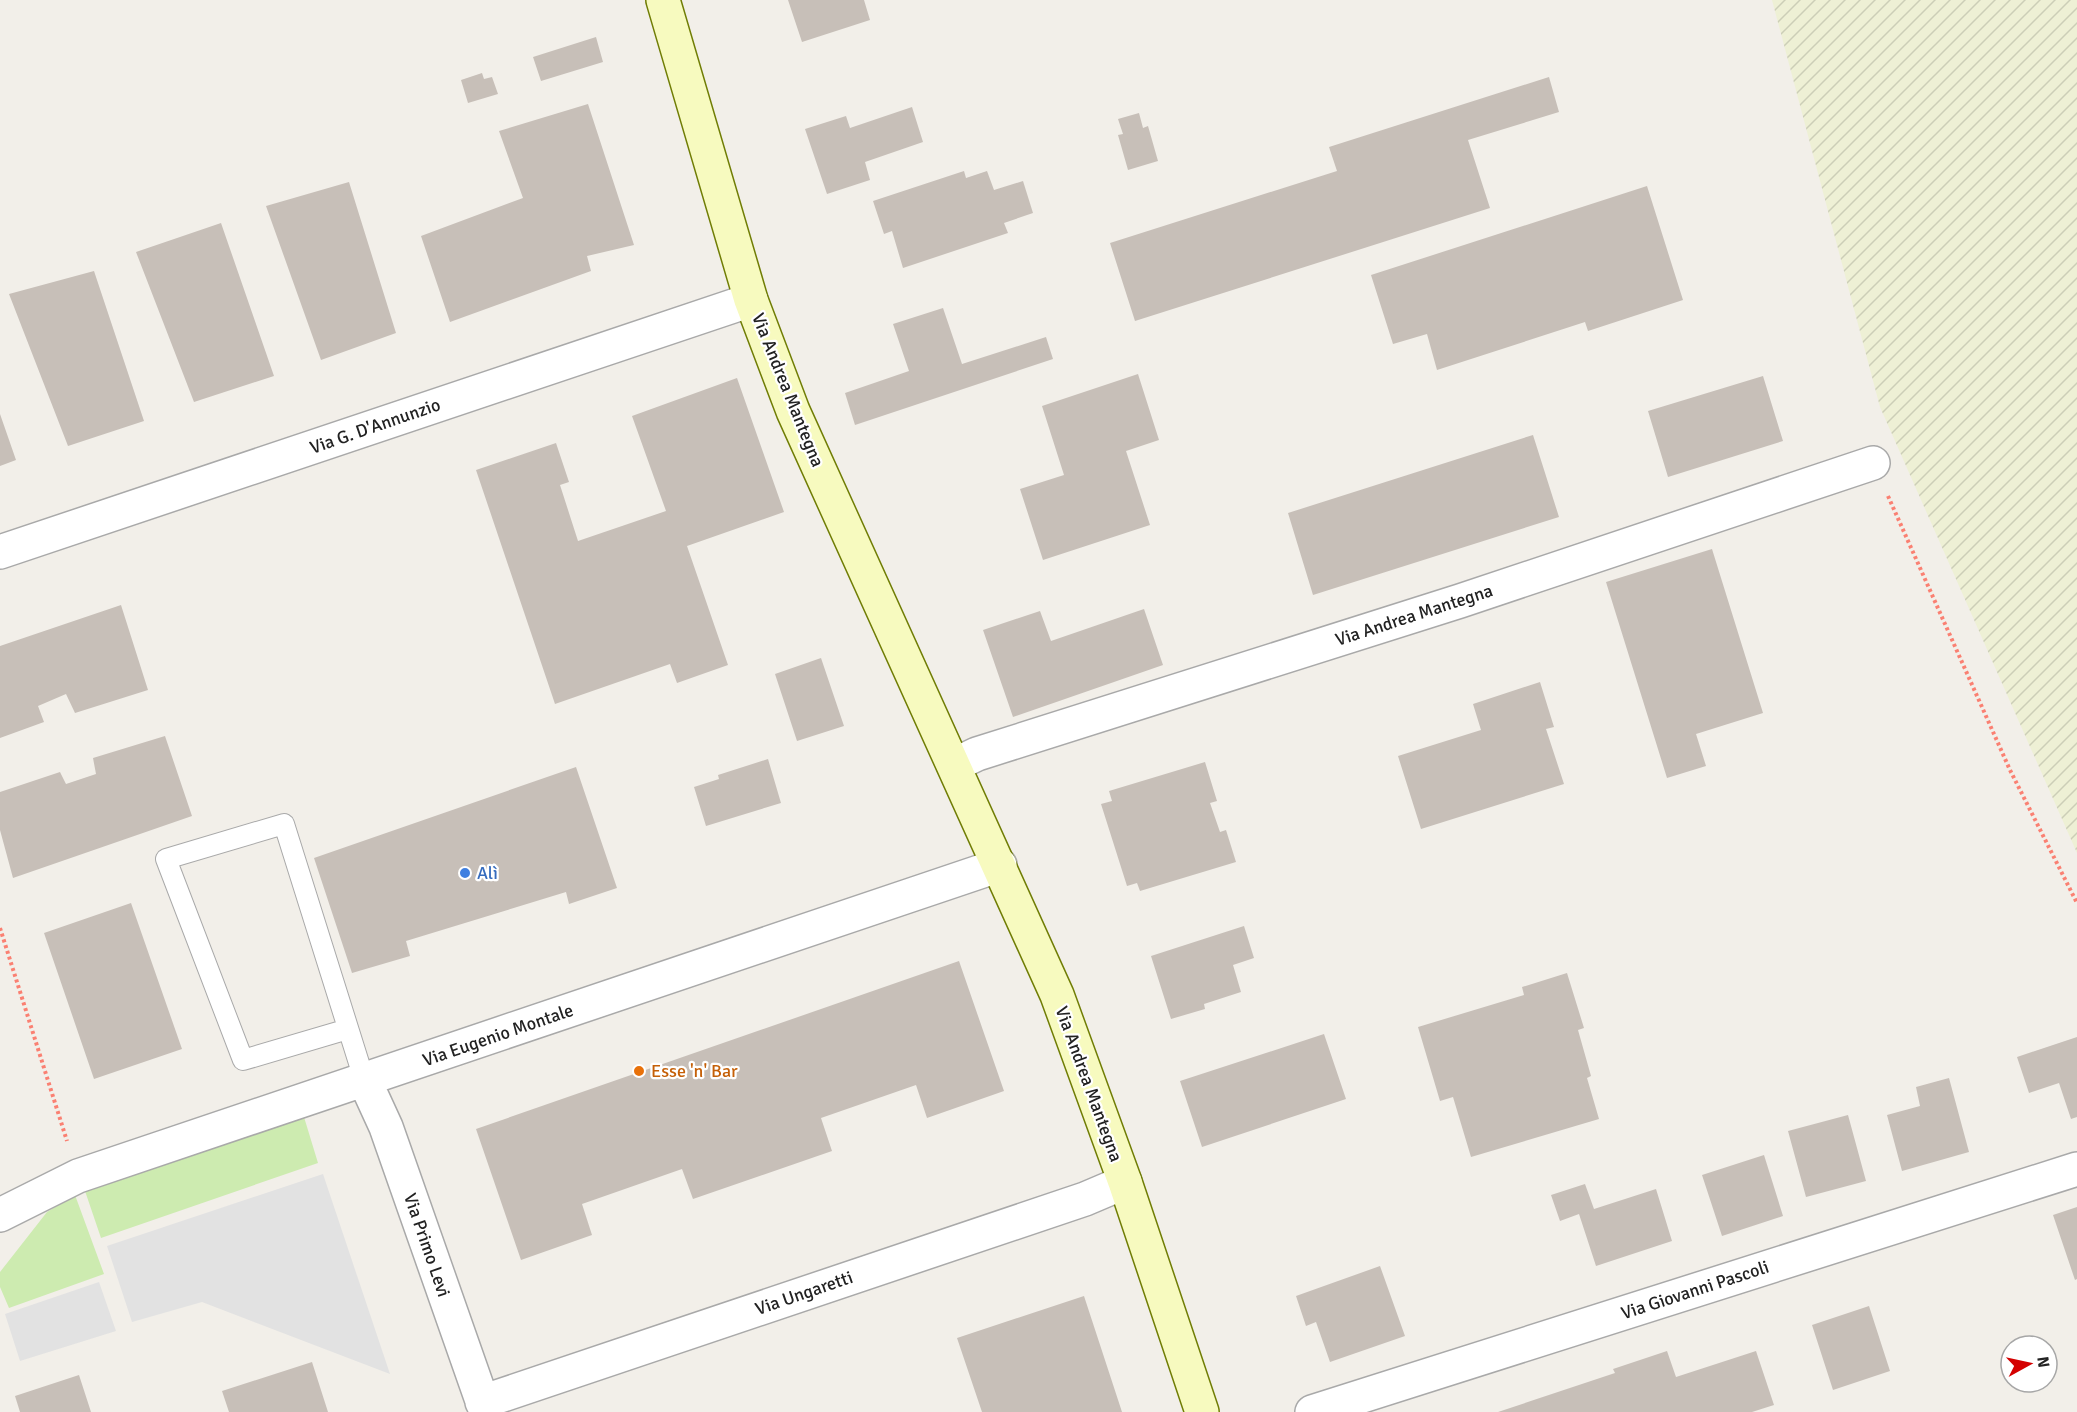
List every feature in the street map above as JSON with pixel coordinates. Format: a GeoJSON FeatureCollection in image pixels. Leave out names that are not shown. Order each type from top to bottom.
{"type":"FeatureCollection","features":[{"type":"Feature","properties":{"kind":"main road","name":"Via Andrea Mantegna"},"geometry":{"type":"LineString","coordinates":[[663,0],[751,300],[793,411],[1057,995],[1125,1182],[1202,1412]]}},
{"type":"Feature","properties":{"kind":"street","name":"Via G. D'Annunzio"},"geometry":{"type":"LineString","coordinates":[[0,552],[751,300]]}},
{"type":"Feature","properties":{"kind":"street","name":"Via Andrea Mantegna"},"geometry":{"type":"LineString","coordinates":[[954,765],[977,754],[1460,601],[1873,463]]}},
{"type":"Feature","properties":{"kind":"street","name":"Via Eugenio Montale"},"geometry":{"type":"LineString","coordinates":[[0,1215],[78,1176],[1000,865]]}},
{"type":"Feature","properties":{"kind":"street","name":"Via Primo Levi"},"geometry":{"type":"LineString","coordinates":[[364,1079],[386,1127],[484,1407]]}},
{"type":"Feature","properties":{"kind":"street","name":"Via Giovanni Pascoli"},"geometry":{"type":"LineString","coordinates":[[1312,1412],[2077,1169]]}},
{"type":"Feature","properties":{"kind":"street","name":"Via Ungaretti"},"geometry":{"type":"LineString","coordinates":[[484,1407],[1060,1207],[1125,1182]]}},
{"type":"Feature","properties":{"kind":"lane"},"geometry":{"type":"LineString","coordinates":[[348,1029],[243,1060],[166,859],[284,824],[364,1079]]}},
{"type":"Feature","properties":{"kind":"path"},"geometry":{"type":"LineString","coordinates":[[1873,463],[2010,770],[2077,903]]}},
{"type":"Feature","properties":{"kind":"path"},"geometry":{"type":"LineString","coordinates":[[0,928],[78,1176]]}},
{"type":"Feature","properties":{"kind":"green space"},"geometry":{"type":"Polygon","coordinates":[[[1772,0],[2077,0],[2077,853],[1880,407],[1772,0]]]}},
{"type":"Feature","properties":{"kind":"green space"},"geometry":{"type":"Polygon","coordinates":[[[304,1117],[318,1163],[101,1238],[85,1191],[304,1117]]]}},
{"type":"Feature","properties":{"kind":"green space"},"geometry":{"type":"Polygon","coordinates":[[[75,1195],[104,1274],[9,1308],[0,1287],[0,1272],[47,1212],[75,1195]]]}},
{"type":"Feature","properties":{"kind":"shaded area"},"geometry":{"type":"Polygon","coordinates":[[[323,1174],[390,1374],[202,1302],[132,1322],[107,1246],[323,1174]]]}},
{"type":"Feature","properties":{"kind":"shaded area"},"geometry":{"type":"Polygon","coordinates":[[[99,1282],[116,1331],[20,1361],[5,1314],[99,1282]]]}},
{"type":"Feature","properties":{"kind":"building"},"geometry":{"type":"Polygon","coordinates":[[[788,0],[864,0],[870,20],[802,42],[788,0]]]}},
{"type":"Feature","properties":{"kind":"building"},"geometry":{"type":"Polygon","coordinates":[[[596,37],[603,62],[541,81],[533,57],[596,37]]]}},
{"type":"Feature","properties":{"kind":"building"},"geometry":{"type":"Polygon","coordinates":[[[482,73],[484,79],[492,77],[498,94],[468,103],[461,80],[482,73]]]}},
{"type":"Feature","properties":{"kind":"building"},"geometry":{"type":"Polygon","coordinates":[[[1549,77],[1559,112],[1468,140],[1490,208],[1135,321],[1110,243],[1337,171],[1329,147],[1549,77]]]}},
{"type":"Feature","properties":{"kind":"building"},"geometry":{"type":"Polygon","coordinates":[[[588,104],[634,245],[587,256],[591,271],[450,322],[421,236],[523,198],[499,131],[588,104]]]}},
{"type":"Feature","properties":{"kind":"building"},"geometry":{"type":"Polygon","coordinates":[[[912,107],[923,142],[865,162],[870,180],[827,194],[805,129],[846,116],[850,128],[912,107]]]}},
{"type":"Feature","properties":{"kind":"building"},"geometry":{"type":"Polygon","coordinates":[[[1139,113],[1143,128],[1148,126],[1158,161],[1128,170],[1118,135],[1123,134],[1118,119],[1139,113]]]}},
{"type":"Feature","properties":{"kind":"building"},"geometry":{"type":"Polygon","coordinates":[[[964,171],[966,178],[987,171],[994,190],[1023,181],[1033,213],[1004,223],[1008,233],[903,268],[892,231],[884,234],[873,201],[964,171]]]}},
{"type":"Feature","properties":{"kind":"building"},"geometry":{"type":"Polygon","coordinates":[[[349,182],[396,333],[321,360],[266,206],[349,182]]]}},
{"type":"Feature","properties":{"kind":"building"},"geometry":{"type":"Polygon","coordinates":[[[1647,186],[1683,300],[1588,331],[1585,322],[1437,370],[1427,334],[1393,344],[1371,275],[1647,186]]]}},
{"type":"Feature","properties":{"kind":"building"},"geometry":{"type":"Polygon","coordinates":[[[221,223],[274,376],[194,402],[136,252],[221,223]]]}},
{"type":"Feature","properties":{"kind":"building"},"geometry":{"type":"Polygon","coordinates":[[[94,271],[144,421],[68,446],[9,294],[94,271]]]}},
{"type":"Feature","properties":{"kind":"building"},"geometry":{"type":"Polygon","coordinates":[[[943,308],[962,364],[1046,337],[1053,359],[855,425],[845,393],[909,371],[893,324],[943,308]]]}},
{"type":"Feature","properties":{"kind":"building"},"geometry":{"type":"Polygon","coordinates":[[[1138,374],[1159,440],[1126,451],[1150,525],[1043,560],[1020,489],[1064,475],[1042,406],[1138,374]]]}},
{"type":"Feature","properties":{"kind":"building"},"geometry":{"type":"Polygon","coordinates":[[[1763,376],[1783,441],[1668,477],[1648,411],[1763,376]]]}},
{"type":"Feature","properties":{"kind":"building"},"geometry":{"type":"Polygon","coordinates":[[[737,378],[784,512],[687,546],[728,665],[677,683],[670,664],[555,704],[476,470],[556,443],[569,482],[560,485],[578,541],[666,511],[632,416],[737,378]]]}},
{"type":"Feature","properties":{"kind":"building"},"geometry":{"type":"Polygon","coordinates":[[[0,414],[16,460],[0,466],[0,414]]]}},
{"type":"Feature","properties":{"kind":"building"},"geometry":{"type":"Polygon","coordinates":[[[1533,435],[1559,517],[1313,595],[1288,513],[1533,435]]]}},
{"type":"Feature","properties":{"kind":"building"},"geometry":{"type":"Polygon","coordinates":[[[1712,549],[1763,713],[1696,734],[1706,766],[1667,778],[1606,582],[1712,549]]]}},
{"type":"Feature","properties":{"kind":"building"},"geometry":{"type":"Polygon","coordinates":[[[121,605],[148,690],[75,713],[66,694],[38,706],[44,722],[0,738],[0,646],[121,605]]]}},
{"type":"Feature","properties":{"kind":"building"},"geometry":{"type":"Polygon","coordinates":[[[1144,609],[1163,665],[1013,717],[983,630],[1040,611],[1051,641],[1144,609]]]}},
{"type":"Feature","properties":{"kind":"building"},"geometry":{"type":"Polygon","coordinates":[[[821,658],[844,726],[797,741],[775,674],[821,658]]]}},
{"type":"Feature","properties":{"kind":"building"},"geometry":{"type":"Polygon","coordinates":[[[1540,682],[1554,727],[1546,729],[1564,784],[1421,829],[1398,756],[1481,730],[1473,704],[1540,682]]]}},
{"type":"Feature","properties":{"kind":"building"},"geometry":{"type":"Polygon","coordinates":[[[165,736],[192,816],[13,878],[0,830],[0,792],[60,772],[66,784],[96,774],[93,758],[165,736]]]}},
{"type":"Feature","properties":{"kind":"building"},"geometry":{"type":"Polygon","coordinates":[[[768,759],[781,803],[706,826],[694,787],[719,779],[718,775],[768,759]]]}},
{"type":"Feature","properties":{"kind":"building"},"geometry":{"type":"Polygon","coordinates":[[[1205,762],[1217,801],[1210,803],[1220,832],[1226,830],[1236,862],[1140,891],[1137,883],[1127,886],[1101,804],[1112,801],[1109,791],[1205,762]]]}},
{"type":"Feature","properties":{"kind":"building","name":"Alì"},"geometry":{"type":"Polygon","coordinates":[[[576,767],[617,888],[569,904],[566,892],[406,941],[410,956],[352,973],[314,858],[576,767]]]}},
{"type":"Feature","properties":{"kind":"building"},"geometry":{"type":"Polygon","coordinates":[[[131,903],[182,1049],[94,1079],[44,933],[131,903]]]}},
{"type":"Feature","properties":{"kind":"building"},"geometry":{"type":"Polygon","coordinates":[[[1244,926],[1254,958],[1233,965],[1241,992],[1204,1004],[1205,1009],[1171,1019],[1151,956],[1244,926]]]}},
{"type":"Feature","properties":{"kind":"building"},"geometry":{"type":"Polygon","coordinates":[[[959,961],[1004,1091],[927,1118],[916,1085],[821,1118],[832,1151],[693,1199],[682,1169],[582,1204],[592,1235],[521,1260],[476,1129],[959,961]]]}},
{"type":"Feature","properties":{"kind":"building"},"geometry":{"type":"Polygon","coordinates":[[[1567,973],[1584,1028],[1578,1030],[1591,1076],[1587,1078],[1599,1119],[1471,1157],[1453,1097],[1440,1101],[1418,1027],[1524,995],[1522,987],[1567,973]]]}},
{"type":"Feature","properties":{"kind":"building"},"geometry":{"type":"Polygon","coordinates":[[[1324,1034],[1346,1099],[1202,1147],[1180,1081],[1324,1034]]]}},
{"type":"Feature","properties":{"kind":"building"},"geometry":{"type":"Polygon","coordinates":[[[2077,1037],[2077,1117],[2071,1119],[2059,1083],[2029,1093],[2017,1057],[2077,1037]]]}},
{"type":"Feature","properties":{"kind":"building"},"geometry":{"type":"Polygon","coordinates":[[[1949,1078],[1969,1152],[1902,1171],[1887,1115],[1920,1106],[1916,1087],[1949,1078]]]}},
{"type":"Feature","properties":{"kind":"building"},"geometry":{"type":"Polygon","coordinates":[[[1848,1115],[1866,1181],[1806,1197],[1788,1131],[1848,1115]]]}},
{"type":"Feature","properties":{"kind":"building"},"geometry":{"type":"Polygon","coordinates":[[[1764,1155],[1783,1216],[1722,1236],[1702,1175],[1764,1155]]]}},
{"type":"Feature","properties":{"kind":"building"},"geometry":{"type":"Polygon","coordinates":[[[1585,1184],[1594,1209],[1656,1189],[1672,1241],[1596,1266],[1579,1214],[1560,1221],[1551,1195],[1585,1184]]]}},
{"type":"Feature","properties":{"kind":"building"},"geometry":{"type":"Polygon","coordinates":[[[2077,1207],[2077,1279],[2075,1280],[2053,1215],[2077,1207]]]}},
{"type":"Feature","properties":{"kind":"building"},"geometry":{"type":"Polygon","coordinates":[[[1380,1266],[1405,1336],[1330,1362],[1316,1322],[1306,1326],[1296,1296],[1380,1266]]]}},
{"type":"Feature","properties":{"kind":"building"},"geometry":{"type":"Polygon","coordinates":[[[1084,1296],[1122,1412],[982,1412],[957,1338],[1084,1296]]]}},
{"type":"Feature","properties":{"kind":"building"},"geometry":{"type":"Polygon","coordinates":[[[1869,1306],[1890,1371],[1833,1390],[1812,1325],[1869,1306]]]}},
{"type":"Feature","properties":{"kind":"building"},"geometry":{"type":"Polygon","coordinates":[[[1667,1351],[1676,1377],[1756,1351],[1774,1405],[1752,1412],[1498,1412],[1615,1373],[1613,1369],[1667,1351]]]}},
{"type":"Feature","properties":{"kind":"building"},"geometry":{"type":"Polygon","coordinates":[[[312,1362],[328,1412],[229,1412],[222,1391],[312,1362]]]}},
{"type":"Feature","properties":{"kind":"building"},"geometry":{"type":"Polygon","coordinates":[[[79,1375],[91,1412],[20,1412],[15,1396],[79,1375]]]}},
{"type":"Feature","properties":{"kind":"place","name":"Alì"},"geometry":{"type":"Point","coordinates":[465,873]}},
{"type":"Feature","properties":{"kind":"place","name":"Esse 'n' Bar"},"geometry":{"type":"Point","coordinates":[639,1071]}}]}
